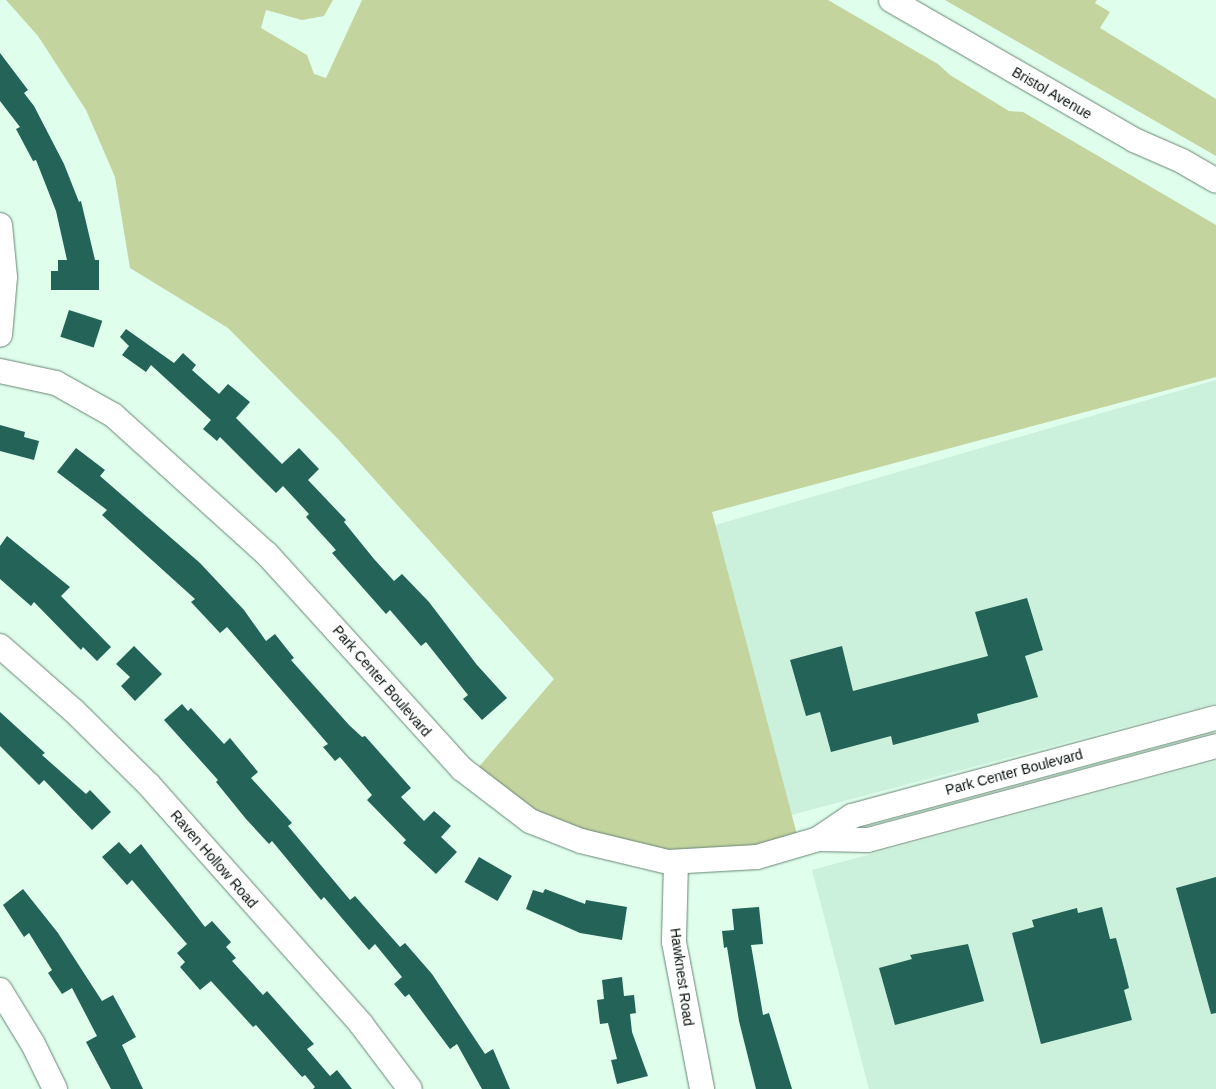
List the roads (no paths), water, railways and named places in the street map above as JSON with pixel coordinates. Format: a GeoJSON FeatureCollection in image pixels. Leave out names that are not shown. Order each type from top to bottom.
{"type":"FeatureCollection","features":[{"type":"Feature","properties":{"kind":"street","name":"Bristol Avenue"},"geometry":{"type":"LineString","coordinates":[[890,0],[1134,140],[1182,161],[1216,181]]}},
{"type":"Feature","properties":{"kind":"street"},"geometry":{"type":"LineString","coordinates":[[0,226],[5,277],[0,335]]}},
{"type":"Feature","properties":{"kind":"street","name":"Park Center Boulevard"},"geometry":{"type":"LineString","coordinates":[[0,371],[56,383],[113,415],[267,554],[447,755],[514,811],[546,828],[581,842],[676,863],[757,857],[818,839],[868,840],[1216,746]]}},
{"type":"Feature","properties":{"kind":"street","name":"Raven Hollow Road"},"geometry":{"type":"LineString","coordinates":[[0,646],[74,711],[149,785],[361,1024],[410,1089]]}},
{"type":"Feature","properties":{"kind":"street","name":"Park Center Boulevard"},"geometry":{"type":"LineString","coordinates":[[818,839],[852,816],[1216,718]]}},
{"type":"Feature","properties":{"kind":"street","name":"Hawknest Road"},"geometry":{"type":"LineString","coordinates":[[676,863],[674,942],[684,1007],[702,1089]]}},
{"type":"Feature","properties":{"kind":"street"},"geometry":{"type":"LineString","coordinates":[[0,990],[33,1044],[55,1089]]}}]}
